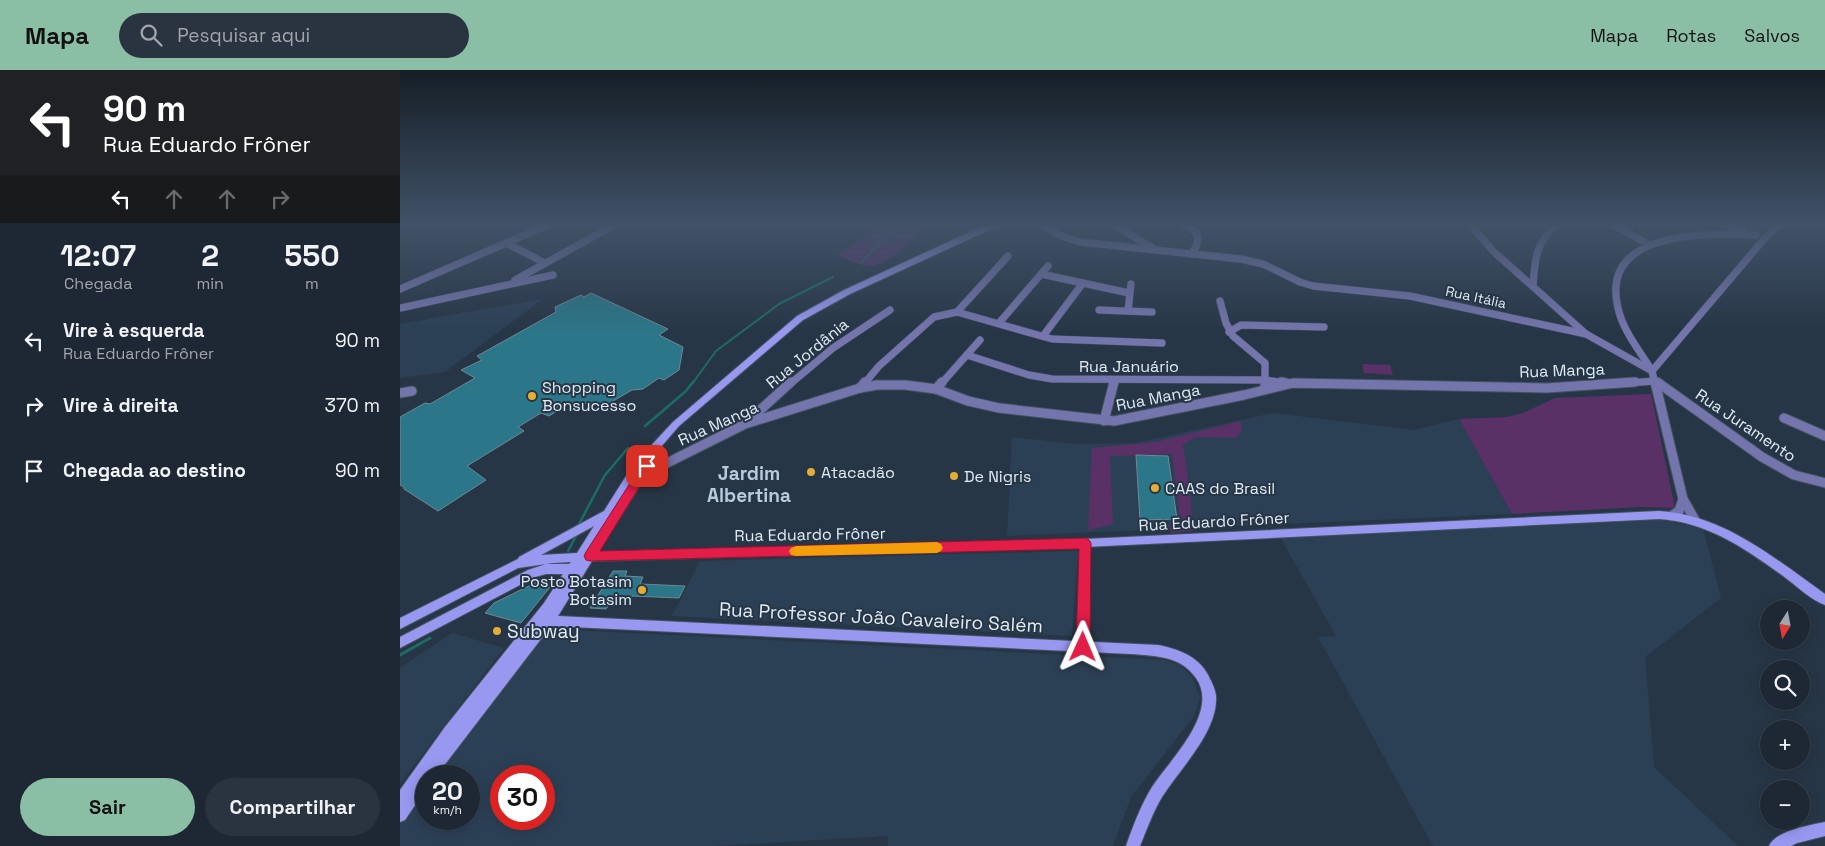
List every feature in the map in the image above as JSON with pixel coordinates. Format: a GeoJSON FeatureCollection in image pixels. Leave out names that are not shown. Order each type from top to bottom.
{"type":"FeatureCollection","features":[{"type":"Feature","properties":{"kind":"main road"},"geometry":{"type":"LineString","coordinates":[[400,802],[450,732],[543,620],[574,568],[586,556],[606,515],[650,451],[676,424],[774,338],[800,318],[850,291],[917,260]]}},
{"type":"Feature","properties":{"kind":"main road"},"geometry":{"type":"LineString","coordinates":[[435,765],[543,620],[653,455],[704,405],[799,322],[822,308],[925,260]]}},
{"type":"Feature","properties":{"kind":"main road"},"geometry":{"type":"LineString","coordinates":[[400,624],[606,515]]}},
{"type":"Feature","properties":{"kind":"main road","name":"Rua Eduardo Frôner"},"geometry":{"type":"LineString","coordinates":[[516,564],[586,556],[1085,543],[1646,515],[1671,516],[1695,520],[1741,542],[1825,600]]}},
{"type":"Feature","properties":{"kind":"main road"},"geometry":{"type":"LineString","coordinates":[[400,643],[532,573],[546,569],[574,568]]}},
{"type":"Feature","properties":{"kind":"main road","name":"Rua Professor João Cavaleiro Salém"},"geometry":{"type":"LineString","coordinates":[[543,620],[1083,647],[1161,652],[1177,655],[1199,671],[1206,684],[1210,699],[1208,712],[1200,730],[1158,792],[1132,846]]}},
{"type":"Feature","properties":{"kind":"main road"},"geometry":{"type":"LineString","coordinates":[[400,815],[415,793]]}},
{"type":"Feature","properties":{"kind":"main road"},"geometry":{"type":"LineString","coordinates":[[1776,846],[1796,836],[1825,829]]}},
{"type":"Feature","properties":{"kind":"street"},"geometry":{"type":"LineString","coordinates":[[400,289],[466,260]]}},
{"type":"Feature","properties":{"kind":"street"},"geometry":{"type":"LineString","coordinates":[[538,260],[545,264]]}},
{"type":"Feature","properties":{"kind":"street"},"geometry":{"type":"LineString","coordinates":[[504,286],[552,260]]}},
{"type":"Feature","properties":{"kind":"street"},"geometry":{"type":"LineString","coordinates":[[957,312],[1004,260]]}},
{"type":"Feature","properties":{"kind":"street","name":"Rua Itália"},"geometry":{"type":"LineString","coordinates":[[1246,260],[1263,264],[1300,282],[1313,286],[1410,296],[1586,334]]}},
{"type":"Feature","properties":{"kind":"street"},"geometry":{"type":"LineString","coordinates":[[1504,260],[1586,334],[1652,371]]}},
{"type":"Feature","properties":{"kind":"street"},"geometry":{"type":"LineString","coordinates":[[1533,286],[1535,260]]}},
{"type":"Feature","properties":{"kind":"street"},"geometry":{"type":"LineString","coordinates":[[1628,260],[1618,270],[1614,294],[1617,308],[1652,371],[1683,499],[1695,520]]}},
{"type":"Feature","properties":{"kind":"street"},"geometry":{"type":"LineString","coordinates":[[1652,371],[1746,260]]}},
{"type":"Feature","properties":{"kind":"street"},"geometry":{"type":"LineString","coordinates":[[999,323],[1048,266]]}},
{"type":"Feature","properties":{"kind":"street"},"geometry":{"type":"LineString","coordinates":[[1524,278],[1534,271]]}},
{"type":"Feature","properties":{"kind":"street"},"geometry":{"type":"LineString","coordinates":[[1041,274],[1129,293]]}},
{"type":"Feature","properties":{"kind":"street"},"geometry":{"type":"LineString","coordinates":[[400,308],[553,275]]}},
{"type":"Feature","properties":{"kind":"street"},"geometry":{"type":"LineString","coordinates":[[1043,336],[1083,284]]}},
{"type":"Feature","properties":{"kind":"street"},"geometry":{"type":"LineString","coordinates":[[1128,311],[1131,284]]}},
{"type":"Feature","properties":{"kind":"street"},"geometry":{"type":"LineString","coordinates":[[1220,301],[1229,332],[1262,359],[1266,390]]}},
{"type":"Feature","properties":{"kind":"street","name":"Rua Jordânia"},"geometry":{"type":"LineString","coordinates":[[745,424],[820,357],[841,341],[890,310]]}},
{"type":"Feature","properties":{"kind":"street"},"geometry":{"type":"LineString","coordinates":[[1099,310],[1152,312]]}},
{"type":"Feature","properties":{"kind":"street"},"geometry":{"type":"LineString","coordinates":[[860,388],[879,366],[934,317],[957,312],[1052,339],[1162,343]]}},
{"type":"Feature","properties":{"kind":"street"},"geometry":{"type":"LineString","coordinates":[[1229,332],[1241,325],[1324,327]]}},
{"type":"Feature","properties":{"kind":"street"},"geometry":{"type":"LineString","coordinates":[[936,389],[980,340]]}},
{"type":"Feature","properties":{"kind":"street","name":"Rua Januário"},"geometry":{"type":"LineString","coordinates":[[967,355],[1040,378],[1264,380],[1294,383]]}},
{"type":"Feature","properties":{"kind":"street"},"geometry":{"type":"LineString","coordinates":[[1104,421],[1114,380]]}},
{"type":"Feature","properties":{"kind":"street","name":"Rua Manga"},"geometry":{"type":"LineString","coordinates":[[627,483],[745,424],[860,388],[891,384],[936,389],[968,401],[999,408],[1114,421],[1294,383],[1547,388],[1655,381]]}},
{"type":"Feature","properties":{"kind":"street","name":"Rua Juramento"},"geometry":{"type":"LineString","coordinates":[[1655,381],[1762,457],[1794,475],[1825,483]]}},
{"type":"Feature","properties":{"kind":"street"},"geometry":{"type":"LineString","coordinates":[[400,393],[412,391]]}},
{"type":"Feature","properties":{"kind":"street"},"geometry":{"type":"LineString","coordinates":[[1784,418],[1824,434]]}},
{"type":"Feature","properties":{"kind":"street"},"geometry":{"type":"LineString","coordinates":[[1671,516],[1679,511],[1683,499]]}},
{"type":"Feature","properties":{"kind":"street"},"geometry":{"type":"LineString","coordinates":[[1083,647],[1085,543]]}},
{"type":"Feature","properties":{"kind":"shaded area"},"geometry":{"type":"Polygon","coordinates":[[[848,260],[886,260],[878,265],[871,266],[848,260]]]}},
{"type":"Feature","properties":{"kind":"shaded area"},"geometry":{"type":"Polygon","coordinates":[[[543,299],[445,372],[400,378],[400,324],[543,299]]]}},
{"type":"Feature","properties":{"kind":"shaded area"},"geometry":{"type":"Polygon","coordinates":[[[1362,364],[1390,365],[1393,375],[1364,373],[1362,364]]]}},
{"type":"Feature","properties":{"kind":"shaded area"},"geometry":{"type":"Polygon","coordinates":[[[1651,394],[1675,508],[1642,507],[1512,514],[1459,419],[1507,417],[1523,413],[1555,398],[1651,394]]]}},
{"type":"Feature","properties":{"kind":"shaded area"},"geometry":{"type":"Polygon","coordinates":[[[1273,413],[1414,430],[1459,419],[1512,514],[1007,536],[1012,437],[1076,444],[1136,443],[1273,413]]]}},
{"type":"Feature","properties":{"kind":"shaded area"},"geometry":{"type":"Polygon","coordinates":[[[1241,421],[1242,430],[1236,438],[1195,437],[1183,445],[1190,492],[1193,531],[1171,533],[1169,525],[1177,522],[1180,518],[1172,454],[1110,456],[1113,524],[1088,530],[1092,448],[1156,442],[1241,421]]]}},
{"type":"Feature","properties":{"kind":"shaded area"},"geometry":{"type":"Polygon","coordinates":[[[1655,519],[1703,528],[1721,598],[1645,657],[1654,767],[1738,846],[1433,846],[1318,637],[1336,636],[1280,537],[1655,519]]]}},
{"type":"Feature","properties":{"kind":"shaded area"},"geometry":{"type":"Polygon","coordinates":[[[1078,551],[1072,636],[672,616],[700,561],[1078,551]]]}},
{"type":"Feature","properties":{"kind":"shaded area"},"geometry":{"type":"Polygon","coordinates":[[[551,629],[1164,660],[1179,665],[1193,678],[1200,698],[1194,716],[1131,797],[1113,846],[888,846],[888,836],[715,846],[400,846],[400,820],[415,798],[415,830],[480,830],[480,765],[439,765],[534,643],[551,629]]]}},
{"type":"Feature","properties":{"kind":"shaded area"},"geometry":{"type":"Polygon","coordinates":[[[452,633],[504,648],[400,784],[400,668],[452,633]]]}},
{"type":"Feature","properties":{"kind":"building","name":"Shopping Bonsucesso"},"geometry":{"type":"Polygon","coordinates":[[[591,293],[668,329],[659,335],[683,347],[679,370],[664,380],[659,378],[643,389],[632,390],[608,404],[570,403],[549,416],[541,413],[518,427],[524,431],[467,466],[486,480],[438,511],[404,489],[400,485],[400,417],[425,403],[430,404],[475,378],[461,370],[482,360],[477,356],[556,312],[555,307],[581,295],[584,297],[591,293]]]}},
{"type":"Feature","properties":{"kind":"building","name":"CAAS do Brasil"},"geometry":{"type":"Polygon","coordinates":[[[1136,455],[1168,456],[1177,519],[1140,520],[1136,455]]]}},
{"type":"Feature","properties":{"kind":"building","name":"Posto Botasim Botasim"},"geometry":{"type":"Polygon","coordinates":[[[613,571],[627,571],[625,576],[643,577],[640,584],[685,586],[679,598],[632,596],[628,604],[610,603],[606,609],[590,608],[613,571]]]}},
{"type":"Feature","properties":{"kind":"building"},"geometry":{"type":"Polygon","coordinates":[[[551,581],[551,586],[521,623],[485,613],[494,603],[535,583],[551,581]]]}},
{"type":"Feature","properties":{"kind":"waterway"},"geometry":{"type":"LineString","coordinates":[[692,384],[716,351],[779,304],[833,277]]}},
{"type":"Feature","properties":{"kind":"waterway"},"geometry":{"type":"LineString","coordinates":[[645,426],[686,391],[693,382]]}},
{"type":"Feature","properties":{"kind":"waterway"},"geometry":{"type":"LineString","coordinates":[[579,524],[605,475],[628,448]]}},
{"type":"Feature","properties":{"kind":"waterway"},"geometry":{"type":"LineString","coordinates":[[568,551],[576,536]]}},
{"type":"Feature","properties":{"kind":"waterway"},"geometry":{"type":"LineString","coordinates":[[400,655],[430,638]]}},
{"type":"Feature","properties":{"kind":"slow traffic"},"geometry":{"type":"LineString","coordinates":[[796,551],[937,548]]}},
{"type":"Feature","properties":{"kind":"place","name":"Shopping Bonsucesso"},"geometry":{"type":"Point","coordinates":[532,396]}},
{"type":"Feature","properties":{"kind":"place","name":"Atacadão"},"geometry":{"type":"Point","coordinates":[811,472]}},
{"type":"Feature","properties":{"kind":"place","name":"De Nigris"},"geometry":{"type":"Point","coordinates":[954,476]}},
{"type":"Feature","properties":{"kind":"place","name":"CAAS do Brasil"},"geometry":{"type":"Point","coordinates":[1155,488]}},
{"type":"Feature","properties":{"kind":"place","name":"Posto Botasim Botasim"},"geometry":{"type":"Point","coordinates":[642,590]}},
{"type":"Feature","properties":{"kind":"place","name":"Subway"},"geometry":{"type":"Point","coordinates":[497,631]}},
{"type":"Feature","properties":{"kind":"district","name":"Jardim Albertina"},"geometry":{"type":"Point","coordinates":[749,484]}},
{"type":"Feature","properties":{"kind":"route"},"geometry":{"type":"LineString","coordinates":[[647,466],[590,556],[1085,543],[1083,647]]}}]}
